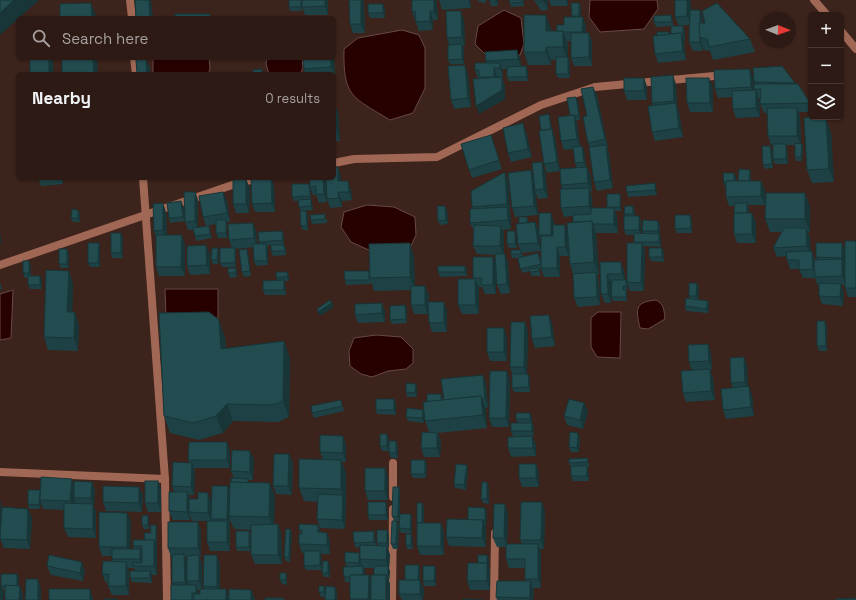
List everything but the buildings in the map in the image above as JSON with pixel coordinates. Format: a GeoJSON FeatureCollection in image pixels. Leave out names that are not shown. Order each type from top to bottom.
{"type":"FeatureCollection","features":[{"type":"Feature","properties":{"kind":"street"},"geometry":{"type":"LineString","coordinates":[[130,0],[132,16]]}},
{"type":"Feature","properties":{"kind":"street"},"geometry":{"type":"LineString","coordinates":[[814,0],[824,12]]}},
{"type":"Feature","properties":{"kind":"street"},"geometry":{"type":"LineString","coordinates":[[844,35],[856,49]]}},
{"type":"Feature","properties":{"kind":"street"},"geometry":{"type":"LineString","coordinates":[[134,60],[136,72]]}},
{"type":"Feature","properties":{"kind":"street"},"geometry":{"type":"LineString","coordinates":[[336,163],[354,159],[437,157],[541,105],[595,87],[733,75]]}},
{"type":"Feature","properties":{"kind":"street"},"geometry":{"type":"LineString","coordinates":[[143,180],[165,479],[167,600]]}},
{"type":"Feature","properties":{"kind":"street"},"geometry":{"type":"LineString","coordinates":[[0,265],[146,214],[238,183],[251,180]]}},
{"type":"Feature","properties":{"kind":"street"},"geometry":{"type":"LineString","coordinates":[[392,600],[393,463]]}},
{"type":"Feature","properties":{"kind":"street"},"geometry":{"type":"LineString","coordinates":[[0,472],[165,479]]}},
{"type":"Feature","properties":{"kind":"street"},"geometry":{"type":"LineString","coordinates":[[494,600],[495,531]]}},
{"type":"Feature","properties":{"kind":"shaded area"},"geometry":{"type":"Polygon","coordinates":[[[590,0],[657,0],[658,9],[644,29],[600,32],[589,17],[590,0]]]}},
{"type":"Feature","properties":{"kind":"shaded area"},"geometry":{"type":"Polygon","coordinates":[[[504,10],[521,18],[524,44],[520,55],[487,56],[475,44],[478,26],[504,10]]]}},
{"type":"Feature","properties":{"kind":"shaded area"},"geometry":{"type":"Polygon","coordinates":[[[402,30],[419,35],[425,48],[425,88],[413,113],[390,120],[358,100],[352,94],[345,77],[344,49],[358,38],[402,30]]]}},
{"type":"Feature","properties":{"kind":"shaded area"},"geometry":{"type":"Polygon","coordinates":[[[153,60],[209,60],[209,72],[153,72],[153,60]]]}},
{"type":"Feature","properties":{"kind":"shaded area"},"geometry":{"type":"Polygon","coordinates":[[[267,60],[302,60],[303,68],[301,72],[268,72],[266,64],[267,60]]]}},
{"type":"Feature","properties":{"kind":"shaded area"},"geometry":{"type":"Polygon","coordinates":[[[367,205],[394,207],[415,217],[416,235],[409,250],[371,251],[351,242],[341,227],[344,212],[367,205]]]}},
{"type":"Feature","properties":{"kind":"shaded area"},"geometry":{"type":"Polygon","coordinates":[[[165,289],[218,289],[218,318],[166,318],[165,289]]]}},
{"type":"Feature","properties":{"kind":"shaded area"},"geometry":{"type":"Polygon","coordinates":[[[13,290],[11,338],[0,340],[0,294],[13,290]]]}},
{"type":"Feature","properties":{"kind":"shaded area"},"geometry":{"type":"Polygon","coordinates":[[[656,300],[662,305],[665,319],[648,329],[640,328],[638,308],[644,303],[656,300]]]}},
{"type":"Feature","properties":{"kind":"shaded area"},"geometry":{"type":"Polygon","coordinates":[[[598,312],[621,312],[620,358],[597,357],[591,347],[591,318],[598,312]]]}},
{"type":"Feature","properties":{"kind":"shaded area"},"geometry":{"type":"Polygon","coordinates":[[[376,335],[401,337],[413,349],[413,363],[406,369],[388,371],[372,377],[361,374],[350,366],[349,351],[354,338],[376,335]]]}}]}
